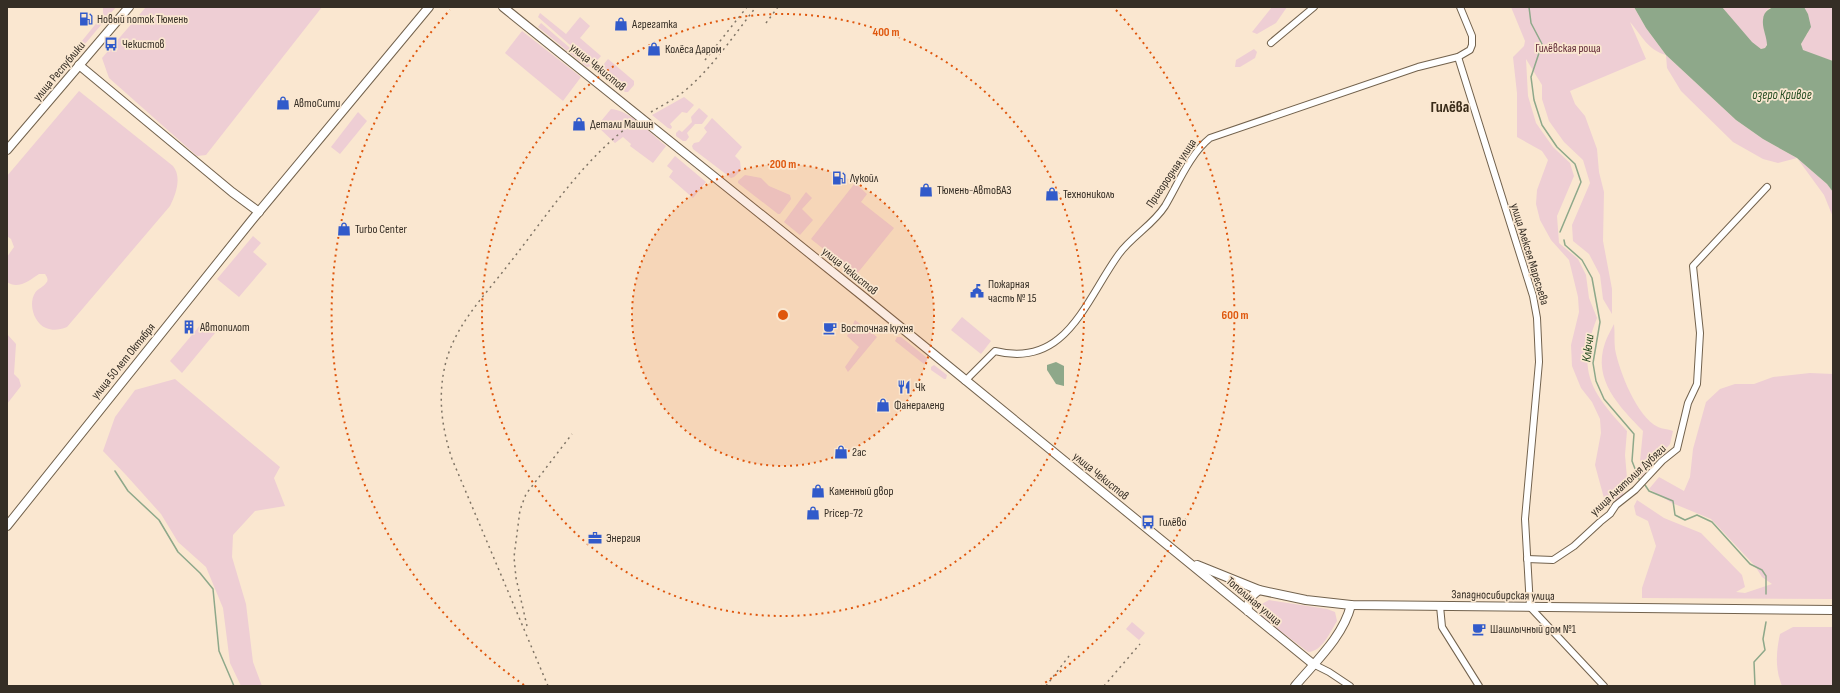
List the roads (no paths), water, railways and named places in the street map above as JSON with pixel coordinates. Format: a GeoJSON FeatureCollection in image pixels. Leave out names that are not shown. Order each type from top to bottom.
{"type":"FeatureCollection","features":[{"type":"Feature","properties":{"kind":"main road","name":"улица Республики"},"geometry":{"type":"LineString","coordinates":[[7,150],[129,7]]}},
{"type":"Feature","properties":{"kind":"main road","name":"улица 50 лет Октября"},"geometry":{"type":"LineString","coordinates":[[7,526],[259,212],[429,7]]}},
{"type":"Feature","properties":{"kind":"main road","name":"улица Чекистов"},"geometry":{"type":"LineString","coordinates":[[503,7],[865,298],[965,382],[1181,556]]}},
{"type":"Feature","properties":{"kind":"main road"},"geometry":{"type":"LineString","coordinates":[[78,65],[232,192],[259,212]]}},
{"type":"Feature","properties":{"kind":"main road","name":"Западносибирская улица"},"geometry":{"type":"LineString","coordinates":[[1181,556],[1206,569],[1259,590],[1306,600],[1350,605],[1833,610]]}},
{"type":"Feature","properties":{"kind":"main road","name":"Тополиная улица"},"geometry":{"type":"LineString","coordinates":[[1181,556],[1313,664]]}},
{"type":"Feature","properties":{"kind":"main road"},"geometry":{"type":"LineString","coordinates":[[1248,611],[1248,603],[1252,595],[1259,590]]}},
{"type":"Feature","properties":{"kind":"main road"},"geometry":{"type":"LineString","coordinates":[[1296,686],[1323,654],[1348,617],[1350,605]]}},
{"type":"Feature","properties":{"kind":"street"},"geometry":{"type":"LineString","coordinates":[[1271,43],[1314,7]]}},
{"type":"Feature","properties":{"kind":"street"},"geometry":{"type":"LineString","coordinates":[[1458,57],[1470,50],[1472,45],[1472,36],[1460,7]]}},
{"type":"Feature","properties":{"kind":"street","name":"Пригородная улица"},"geometry":{"type":"LineString","coordinates":[[965,382],[995,351],[1011,355],[1025,355],[1039,351],[1051,345],[1072,328],[1120,253],[1161,211],[1199,149],[1210,138],[1418,67],[1458,57]]}},
{"type":"Feature","properties":{"kind":"street","name":"улица Алексея Маресьева"},"geometry":{"type":"LineString","coordinates":[[1458,57],[1533,296],[1537,318],[1539,362],[1525,519],[1530,607]]}},
{"type":"Feature","properties":{"kind":"street","name":"улица Анатолия Дубяги"},"geometry":{"type":"LineString","coordinates":[[1527,559],[1553,560],[1574,546],[1610,514],[1616,505],[1635,490],[1642,480],[1662,461],[1677,450],[1688,403],[1697,384],[1700,333],[1693,266],[1767,187]]}},
{"type":"Feature","properties":{"kind":"street"},"geometry":{"type":"LineString","coordinates":[[1440,606],[1442,627],[1479,686]]}},
{"type":"Feature","properties":{"kind":"street"},"geometry":{"type":"LineString","coordinates":[[1530,607],[1604,686]]}},
{"type":"Feature","properties":{"kind":"street"},"geometry":{"type":"LineString","coordinates":[[1313,664],[1329,672],[1350,686]]}},
{"type":"Feature","properties":{"kind":"water","name":"озеро Кривое"},"geometry":{"type":"Polygon","coordinates":[[[1779,6],[1804,7],[1808,14],[1811,27],[1801,44],[1803,50],[1833,61],[1833,192],[1827,184],[1797,158],[1763,139],[1736,120],[1666,55],[1646,28],[1634,7],[1722,7],[1752,42],[1761,49],[1765,48],[1767,45],[1763,20],[1768,10],[1779,6]]]}},
{"type":"Feature","properties":{"kind":"water"},"geometry":{"type":"Polygon","coordinates":[[[1056,362],[1064,366],[1064,386],[1056,384],[1047,370],[1047,365],[1056,362]]]}},
{"type":"Feature","properties":{"kind":"waterway","name":"Ключи"},"geometry":{"type":"LineString","coordinates":[[1529,7],[1531,23],[1542,44],[1531,77],[1534,100],[1542,125],[1557,147],[1575,164],[1581,182],[1560,232]]}},
{"type":"Feature","properties":{"kind":"waterway","name":"Ключи"},"geometry":{"type":"LineString","coordinates":[[1564,240],[1565,245],[1582,260],[1592,278],[1600,322],[1593,363],[1596,381],[1604,399],[1634,434],[1632,461],[1639,479]]}},
{"type":"Feature","properties":{"kind":"waterway"},"geometry":{"type":"LineString","coordinates":[[115,471],[128,491],[159,520],[178,552],[200,573],[213,589],[219,651],[234,686]]}},
{"type":"Feature","properties":{"kind":"waterway","name":"Ключи"},"geometry":{"type":"LineString","coordinates":[[1645,485],[1649,491],[1673,501],[1675,515],[1685,520],[1697,515],[1712,522],[1750,564],[1762,570],[1766,576],[1766,594]]}},
{"type":"Feature","properties":{"kind":"waterway","name":"Ключи"},"geometry":{"type":"LineString","coordinates":[[1755,686],[1754,662],[1765,650],[1763,639],[1766,622]]}},
{"type":"Feature","properties":{"kind":"railway"},"geometry":{"type":"LineString","coordinates":[[705,60],[747,7]]}},
{"type":"Feature","properties":{"kind":"railway"},"geometry":{"type":"LineString","coordinates":[[651,112],[671,101],[692,84],[721,52],[756,7]]}},
{"type":"Feature","properties":{"kind":"railway"},"geometry":{"type":"LineString","coordinates":[[766,23],[778,7]]}},
{"type":"Feature","properties":{"kind":"railway"},"geometry":{"type":"LineString","coordinates":[[548,686],[452,459],[443,422],[441,396],[442,383],[447,358],[452,345],[458,332],[473,309],[583,169],[617,136],[636,121]]}},
{"type":"Feature","properties":{"kind":"railway"},"geometry":{"type":"LineString","coordinates":[[527,626],[516,578],[514,557],[520,510],[526,494],[572,434]]}},
{"type":"Feature","properties":{"kind":"railway"},"geometry":{"type":"LineString","coordinates":[[1104,686],[1140,644]]}},
{"type":"Feature","properties":{"kind":"railway"},"geometry":{"type":"LineString","coordinates":[[1046,686],[1069,656]]}},
{"type":"Feature","properties":{"kind":"place","name":"Новый поток Тюмень"},"geometry":{"type":"Point","coordinates":[86,19]}},
{"type":"Feature","properties":{"kind":"place","name":"Агрегатка"},"geometry":{"type":"Point","coordinates":[621,24]}},
{"type":"Feature","properties":{"kind":"place","name":"Чекистов"},"geometry":{"type":"Point","coordinates":[111,44]}},
{"type":"Feature","properties":{"kind":"place","name":"Колёса Даром"},"geometry":{"type":"Point","coordinates":[654,49]}},
{"type":"Feature","properties":{"kind":"place","name":"АвтоСити"},"geometry":{"type":"Point","coordinates":[283,103]}},
{"type":"Feature","properties":{"kind":"place","name":"Детали Машин"},"geometry":{"type":"Point","coordinates":[579,124]}},
{"type":"Feature","properties":{"kind":"place","name":"Лукойл"},"geometry":{"type":"Point","coordinates":[839,178]}},
{"type":"Feature","properties":{"kind":"place","name":"Тюмень-АвтоВАЗ"},"geometry":{"type":"Point","coordinates":[926,190]}},
{"type":"Feature","properties":{"kind":"place","name":"Технониколь"},"geometry":{"type":"Point","coordinates":[1052,194]}},
{"type":"Feature","properties":{"kind":"place","name":"Turbo Center"},"geometry":{"type":"Point","coordinates":[344,229]}},
{"type":"Feature","properties":{"kind":"place","name":"Пожарная часть № 15"},"geometry":{"type":"Point","coordinates":[977,291]}},
{"type":"Feature","properties":{"kind":"place","name":"Автопилот"},"geometry":{"type":"Point","coordinates":[189,327]}},
{"type":"Feature","properties":{"kind":"place","name":"Восточная кухня"},"geometry":{"type":"Point","coordinates":[830,328]}},
{"type":"Feature","properties":{"kind":"place","name":"Чк"},"geometry":{"type":"Point","coordinates":[904,387]}},
{"type":"Feature","properties":{"kind":"place","name":"Фанераленд"},"geometry":{"type":"Point","coordinates":[883,405]}},
{"type":"Feature","properties":{"kind":"place","name":"2ас"},"geometry":{"type":"Point","coordinates":[841,452]}},
{"type":"Feature","properties":{"kind":"place","name":"Каменный двор"},"geometry":{"type":"Point","coordinates":[818,491]}},
{"type":"Feature","properties":{"kind":"place","name":"Pricep-72"},"geometry":{"type":"Point","coordinates":[813,513]}},
{"type":"Feature","properties":{"kind":"place","name":"Гилёво"},"geometry":{"type":"Point","coordinates":[1148,522]}},
{"type":"Feature","properties":{"kind":"place","name":"Энергия"},"geometry":{"type":"Point","coordinates":[595,538]}},
{"type":"Feature","properties":{"kind":"place","name":"Шашлычный дом №1"},"geometry":{"type":"Point","coordinates":[1479,629]}},
{"type":"Feature","properties":{"kind":"district","name":"Гилёва"},"geometry":{"type":"Point","coordinates":[1450,106]}},
{"type":"Feature","properties":{"kind":"park label","name":"Гилёвская роща"},"geometry":{"type":"Point","coordinates":[1568,48]}}]}
